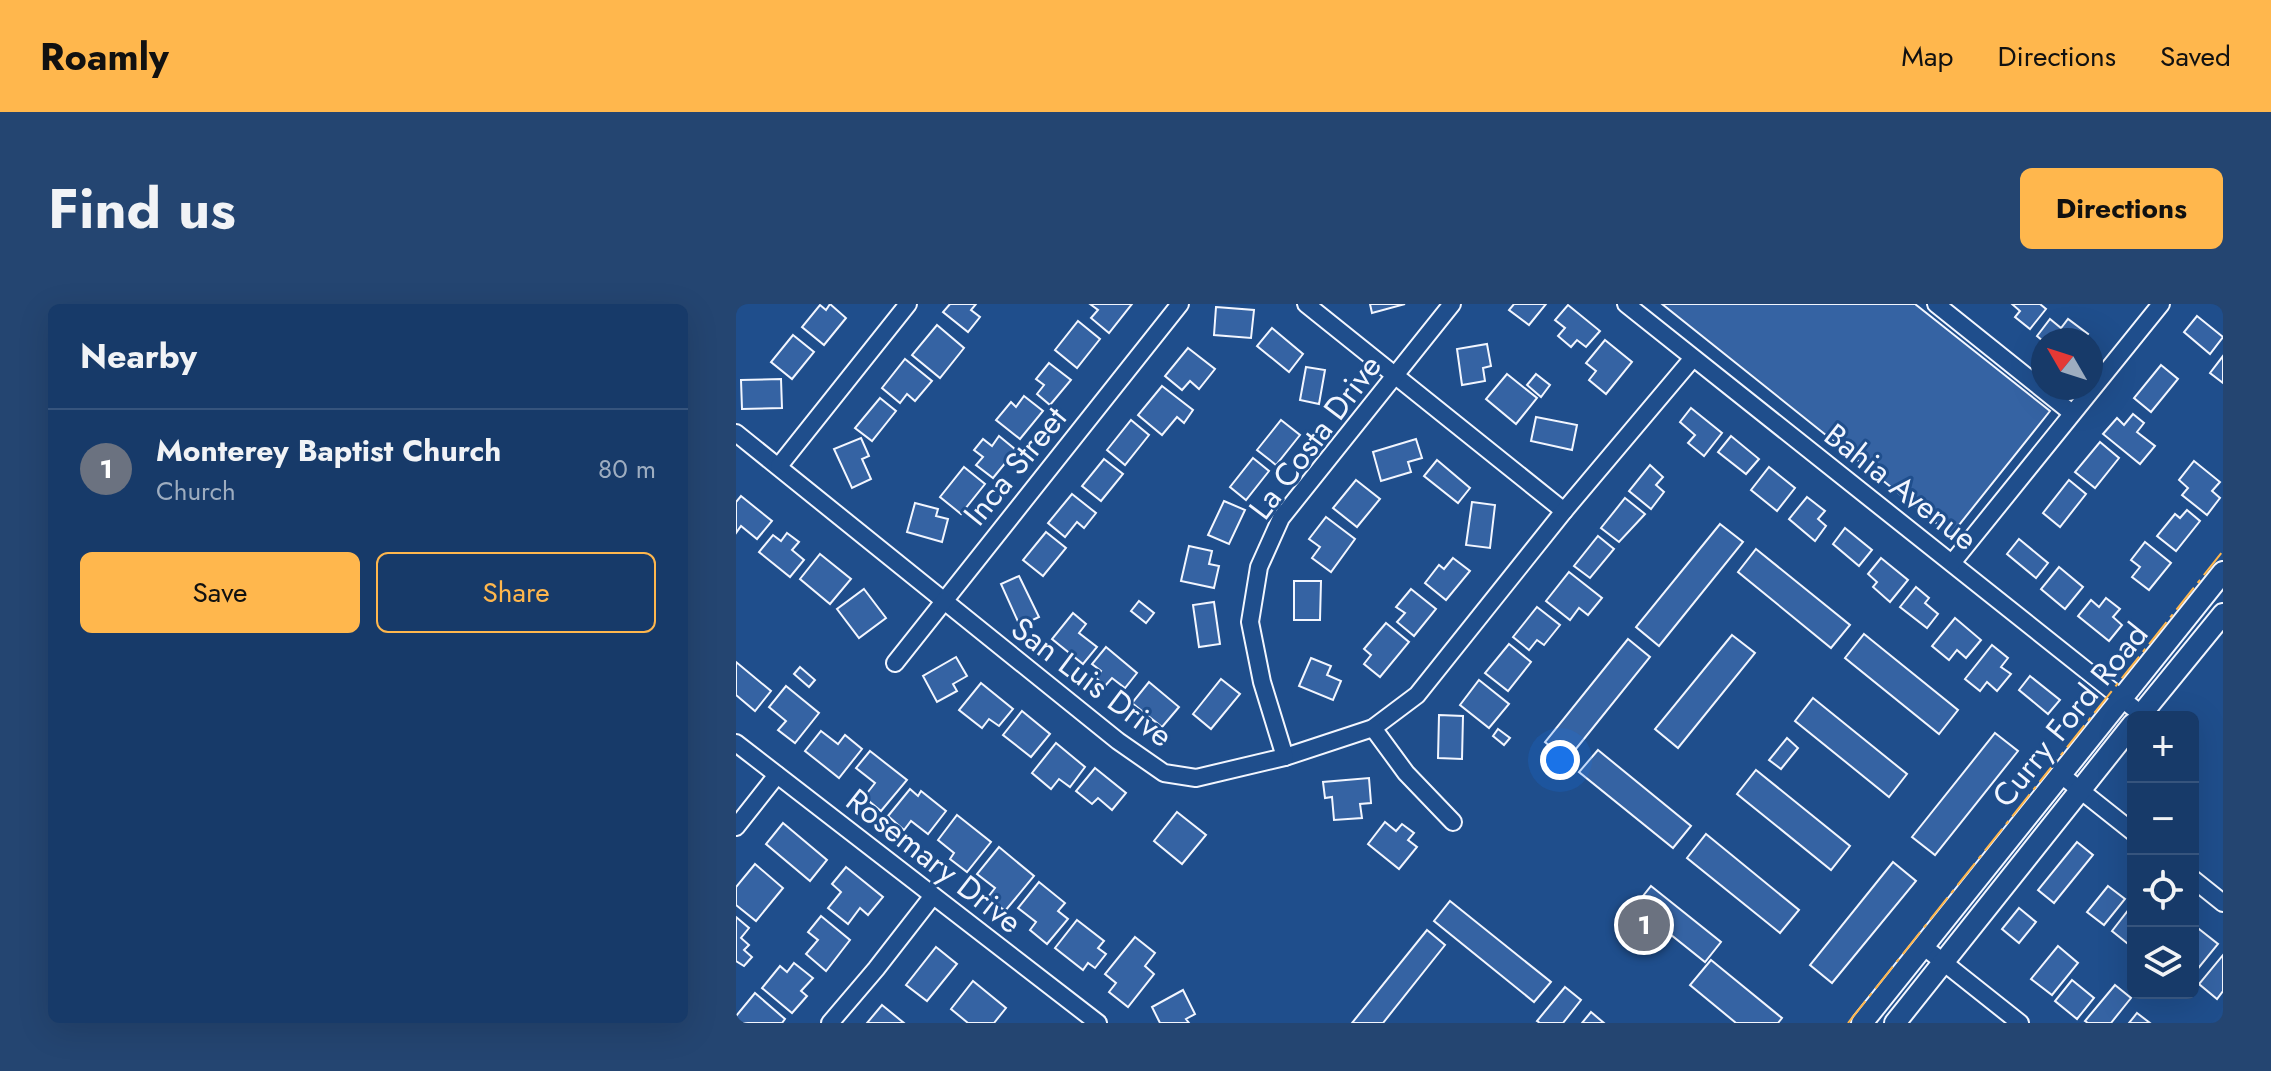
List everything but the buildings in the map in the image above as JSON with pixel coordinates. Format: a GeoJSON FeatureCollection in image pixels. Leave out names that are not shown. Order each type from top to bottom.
{"type":"FeatureCollection","features":[{"type":"Feature","properties":{"kind":"main road","name":"Curry Ford Road"},"geometry":{"type":"LineString","coordinates":[[1862,1023],[2223,572]]}},
{"type":"Feature","properties":{"kind":"main road","name":"Curry Ford Road"},"geometry":{"type":"LineString","coordinates":[[2144,711],[2223,614]]}},
{"type":"Feature","properties":{"kind":"main road","name":"Curry Ford Road"},"geometry":{"type":"LineString","coordinates":[[1895,1023],[2127,732]]}},
{"type":"Feature","properties":{"kind":"street"},"geometry":{"type":"LineString","coordinates":[[779,466],[908,304]]}},
{"type":"Feature","properties":{"kind":"street","name":"Inca Street"},"geometry":{"type":"LineString","coordinates":[[895,663],[1180,304]]}},
{"type":"Feature","properties":{"kind":"street"},"geometry":{"type":"LineString","coordinates":[[1306,304],[1564,511]]}},
{"type":"Feature","properties":{"kind":"street","name":"La Costa Drive"},"geometry":{"type":"LineString","coordinates":[[1285,757],[1262,682],[1250,622],[1259,567],[1281,518],[1452,304]]}},
{"type":"Feature","properties":{"kind":"street","name":"Bahia Avenue"},"geometry":{"type":"LineString","coordinates":[[1626,304],[2121,699],[2131,711]]}},
{"type":"Feature","properties":{"kind":"street"},"geometry":{"type":"LineString","coordinates":[[1936,304],[2072,413]]}},
{"type":"Feature","properties":{"kind":"street"},"geometry":{"type":"LineString","coordinates":[[1952,563],[2161,304]]}},
{"type":"Feature","properties":{"kind":"street","name":"San Luis Drive"},"geometry":{"type":"LineString","coordinates":[[736,433],[1118,741],[1164,773],[1196,778],[1285,757],[1373,728],[1417,695],[1564,511],[1693,358]]}},
{"type":"Feature","properties":{"kind":"street"},"geometry":{"type":"LineString","coordinates":[[1373,728],[1406,773],[1453,822]]}},
{"type":"Feature","properties":{"kind":"street","name":"Rosemary Drive"},"geometry":{"type":"LineString","coordinates":[[736,743],[1098,1023]]}},
{"type":"Feature","properties":{"kind":"street"},"geometry":{"type":"LineString","coordinates":[[2060,774],[2127,827]]}},
{"type":"Feature","properties":{"kind":"street"},"geometry":{"type":"LineString","coordinates":[[736,827],[777,775]]}},
{"type":"Feature","properties":{"kind":"street"},"geometry":{"type":"LineString","coordinates":[[2199,884],[2223,903]]}},
{"type":"Feature","properties":{"kind":"street"},"geometry":{"type":"LineString","coordinates":[[1964,895],[1984,911]]}},
{"type":"Feature","properties":{"kind":"street"},"geometry":{"type":"LineString","coordinates":[[830,1023],[932,897]]}},
{"type":"Feature","properties":{"kind":"street"},"geometry":{"type":"LineString","coordinates":[[1923,946],[2020,1023]]}},
{"type":"Feature","properties":{"kind":"power"},"geometry":{"type":"LineString","coordinates":[[1848,1023],[2223,551]]}},
{"type":"Feature","properties":{"kind":"place","name":"Monterey Baptist Church"},"geometry":{"type":"Point","coordinates":[1644,925]}}]}
